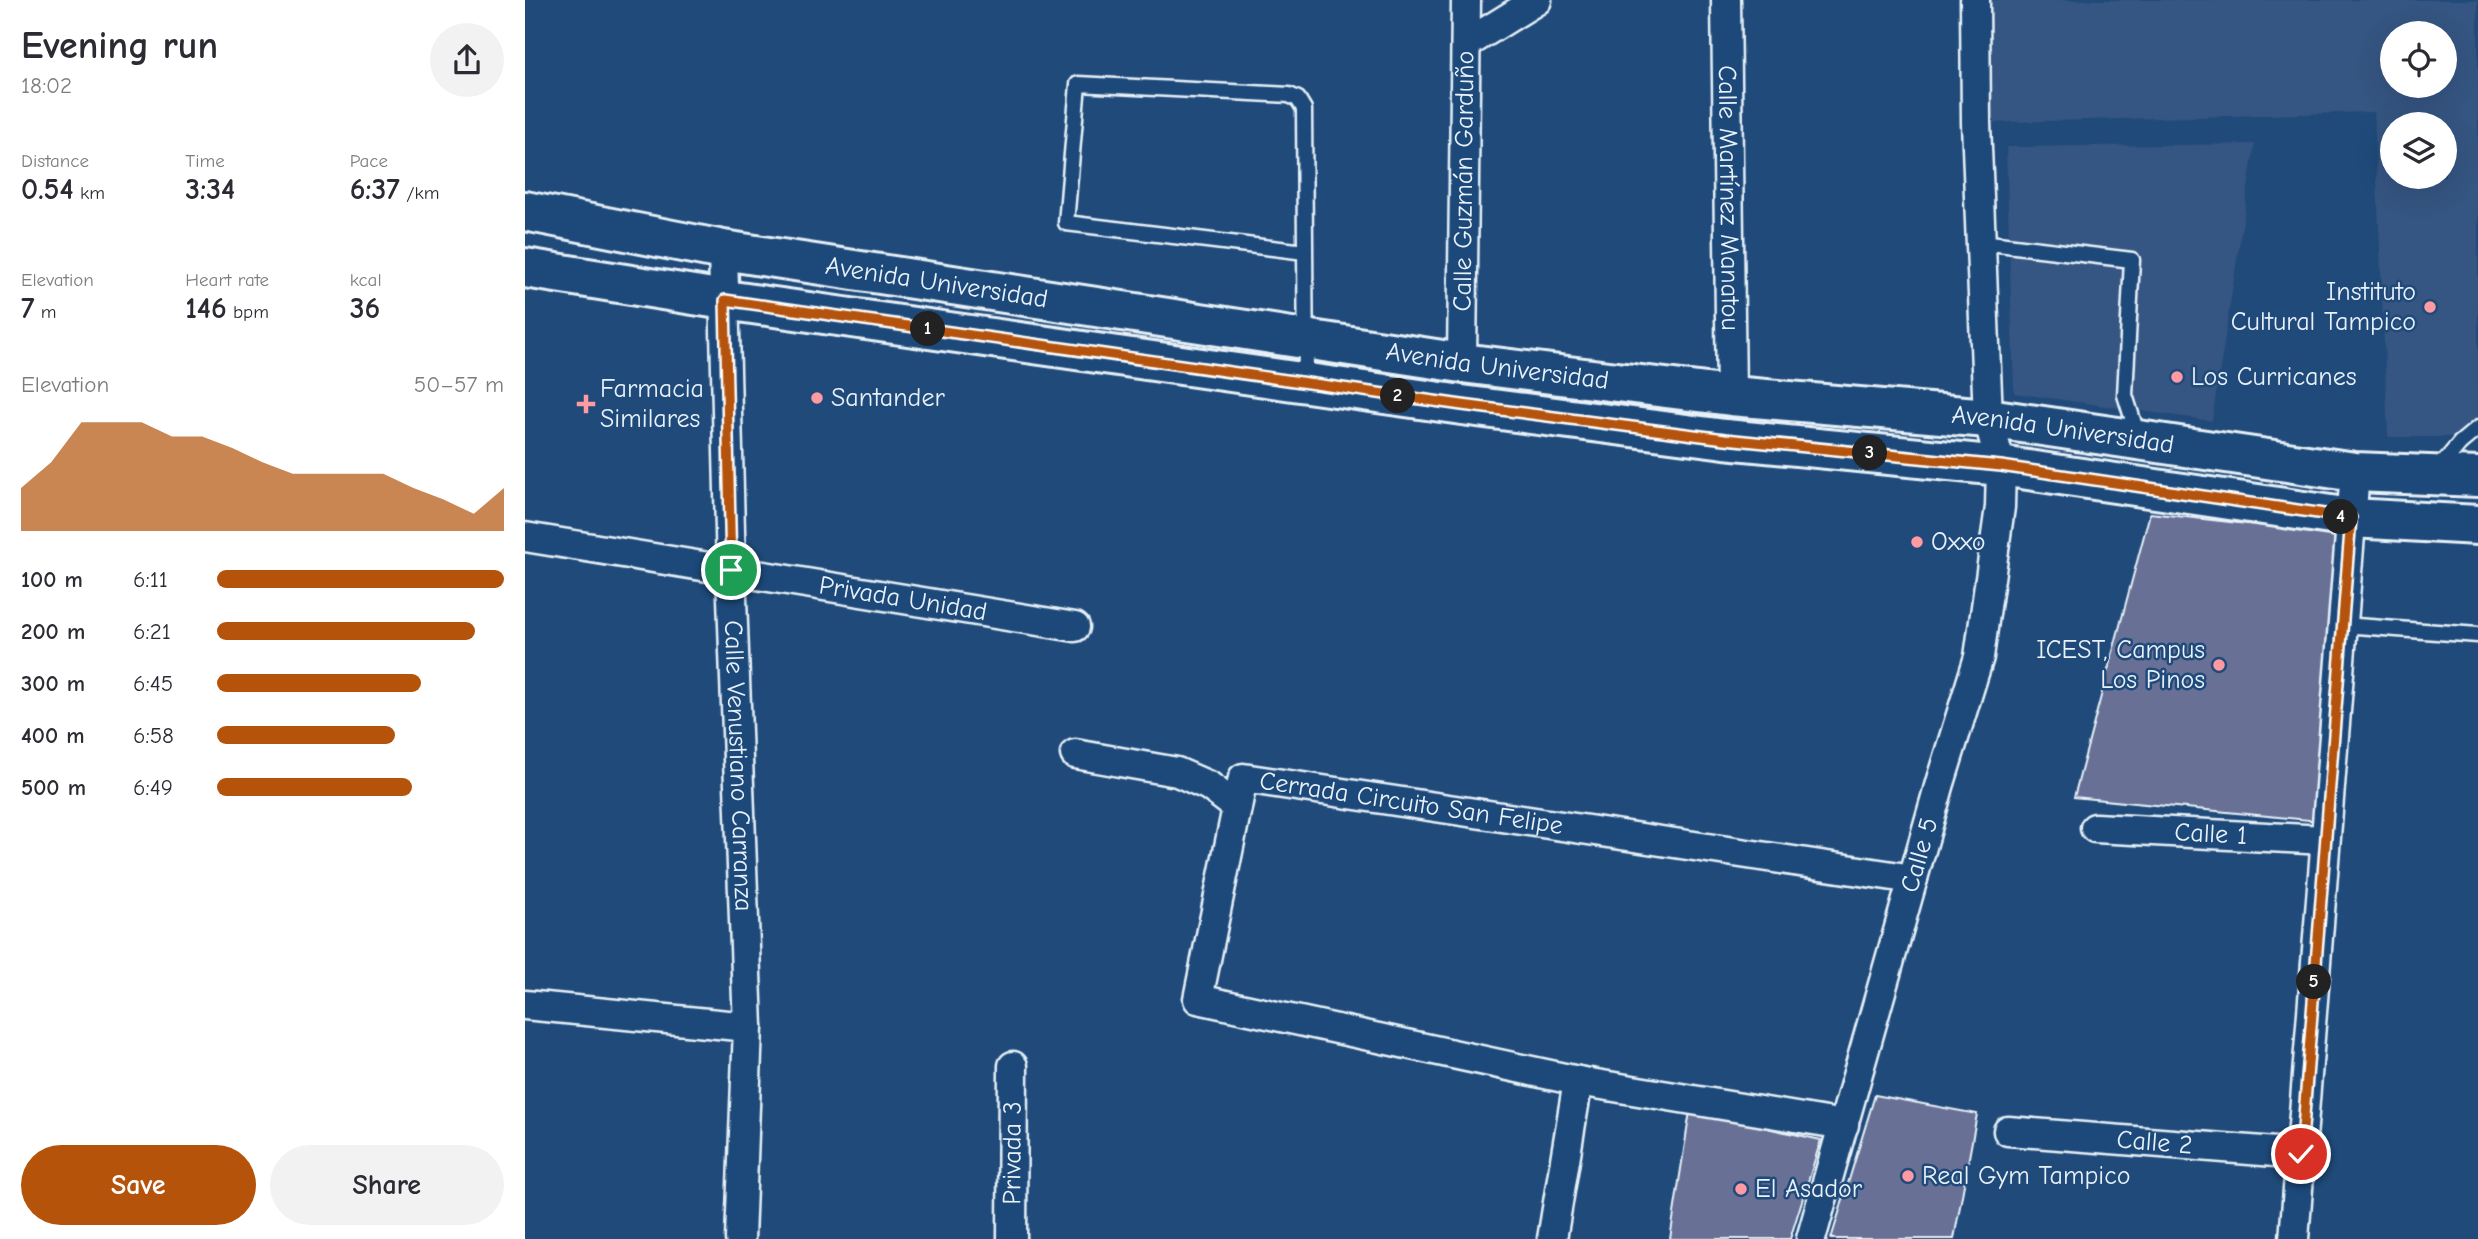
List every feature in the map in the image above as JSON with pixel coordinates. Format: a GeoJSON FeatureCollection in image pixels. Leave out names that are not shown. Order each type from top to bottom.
{"type":"FeatureCollection","features":[{"type":"Feature","properties":{"kind":"main road","name":"Avenida Universidad"},"geometry":{"type":"LineString","coordinates":[[525,211],[723,250],[1462,363],[1731,396],[1988,418],[2355,472],[2478,477]]}},
{"type":"Feature","properties":{"kind":"main road","name":"Avenida Universidad"},"geometry":{"type":"LineString","coordinates":[[525,268],[975,336],[1725,439],[2001,466],[2351,518],[2478,525]]}},
{"type":"Feature","properties":{"kind":"main road"},"geometry":{"type":"LineString","coordinates":[[975,336],[979,289]]}},
{"type":"Feature","properties":{"kind":"street","name":"Calle Guzmán Garduño"},"geometry":{"type":"LineString","coordinates":[[1462,363],[1466,0]]}},
{"type":"Feature","properties":{"kind":"street"},"geometry":{"type":"LineString","coordinates":[[1466,44],[1537,0]]}},
{"type":"Feature","properties":{"kind":"street","name":"Calle Martínez Manatou"},"geometry":{"type":"LineString","coordinates":[[1726,0],[1731,396]]}},
{"type":"Feature","properties":{"kind":"street","name":"Calle 5"},"geometry":{"type":"LineString","coordinates":[[1811,1239],[1979,657],[2000,506],[2001,466],[1988,418],[1975,0]]}},
{"type":"Feature","properties":{"kind":"street","name":"Calle Venustiano Carranza"},"geometry":{"type":"LineString","coordinates":[[723,250],[731,570],[748,1027],[740,1239]]}},
{"type":"Feature","properties":{"kind":"street"},"geometry":{"type":"LineString","coordinates":[[2294,1239],[2355,472]]}},
{"type":"Feature","properties":{"kind":"street","name":"Privada Unidad"},"geometry":{"type":"LineString","coordinates":[[525,537],[1075,626]]}},
{"type":"Feature","properties":{"kind":"street"},"geometry":{"type":"LineString","coordinates":[[1075,754],[1177,772],[1209,786],[1237,807]]}},
{"type":"Feature","properties":{"kind":"street","name":"Cerrada Circuito San Felipe"},"geometry":{"type":"LineString","coordinates":[[1844,1125],[1578,1081],[1198,999],[1243,778],[1913,879]]}},
{"type":"Feature","properties":{"kind":"street","name":"Calle 1"},"geometry":{"type":"LineString","coordinates":[[2095,828],[2325,840]]}},
{"type":"Feature","properties":{"kind":"street"},"geometry":{"type":"LineString","coordinates":[[525,1005],[748,1027]]}},
{"type":"Feature","properties":{"kind":"street","name":"Privada 3"},"geometry":{"type":"LineString","coordinates":[[1012,1239],[1013,1066]]}},
{"type":"Feature","properties":{"kind":"street"},"geometry":{"type":"LineString","coordinates":[[1552,1239],[1578,1081]]}},
{"type":"Feature","properties":{"kind":"street","name":"Calle 2"},"geometry":{"type":"LineString","coordinates":[[2008,1131],[2301,1154]]}},
{"type":"Feature","properties":{"kind":"lane"},"geometry":{"type":"LineString","coordinates":[[1305,252],[1066,223],[1078,84],[1289,95],[1299,99],[1304,108],[1306,383]]}},
{"type":"Feature","properties":{"kind":"lane"},"geometry":{"type":"LineString","coordinates":[[1981,242],[2132,260],[2125,395],[2140,440]]}},
{"type":"Feature","properties":{"kind":"lane"},"geometry":{"type":"LineString","coordinates":[[2434,475],[2460,443],[2478,428]]}},
{"type":"Feature","properties":{"kind":"lane"},"geometry":{"type":"LineString","coordinates":[[2343,625],[2478,635]]}},
{"type":"Feature","properties":{"kind":"shaded area","name":"Instituto Cultural Tampico"},"geometry":{"type":"Polygon","coordinates":[[[1975,0],[2478,0],[2478,437],[2388,437],[2374,112],[1976,123],[1975,0]]]}},
{"type":"Feature","properties":{"kind":"shaded area"},"geometry":{"type":"Polygon","coordinates":[[[2255,144],[2212,421],[2014,393],[2006,147],[2255,144]]]}},
{"type":"Feature","properties":{"kind":"building","name":"ICEST, Campus Los Pinos"},"geometry":{"type":"Polygon","coordinates":[[[2150,513],[2336,534],[2319,821],[2074,797],[2150,513]]]}},
{"type":"Feature","properties":{"kind":"building","name":"Real Gym Tampico"},"geometry":{"type":"Polygon","coordinates":[[[1875,1095],[1977,1114],[1954,1239],[1831,1239],[1875,1095]]]}},
{"type":"Feature","properties":{"kind":"building","name":"El Asador"},"geometry":{"type":"Polygon","coordinates":[[[1690,1111],[1821,1140],[1790,1239],[1670,1239],[1690,1111]]]}},
{"type":"Feature","properties":{"kind":"place","name":"Instituto Cultural Tampico"},"geometry":{"type":"Point","coordinates":[2430,307]}},
{"type":"Feature","properties":{"kind":"place","name":"Los Curricanes"},"geometry":{"type":"Point","coordinates":[2177,377]}},
{"type":"Feature","properties":{"kind":"place","name":"Santander"},"geometry":{"type":"Point","coordinates":[817,398]}},
{"type":"Feature","properties":{"kind":"place","name":"Farmacia Similares"},"geometry":{"type":"Point","coordinates":[586,404]}},
{"type":"Feature","properties":{"kind":"place","name":"Oxxo"},"geometry":{"type":"Point","coordinates":[1917,542]}},
{"type":"Feature","properties":{"kind":"place","name":"ICEST, Campus Los Pinos"},"geometry":{"type":"Point","coordinates":[2219,665]}},
{"type":"Feature","properties":{"kind":"place","name":"Real Gym Tampico"},"geometry":{"type":"Point","coordinates":[1908,1176]}},
{"type":"Feature","properties":{"kind":"place","name":"El Asador"},"geometry":{"type":"Point","coordinates":[1741,1189]}},
{"type":"Feature","properties":{"kind":"route"},"geometry":{"type":"LineString","coordinates":[[731,570],[725,300],[1462,405],[1725,439],[2001,466],[2351,518],[2301,1154]]}}]}
